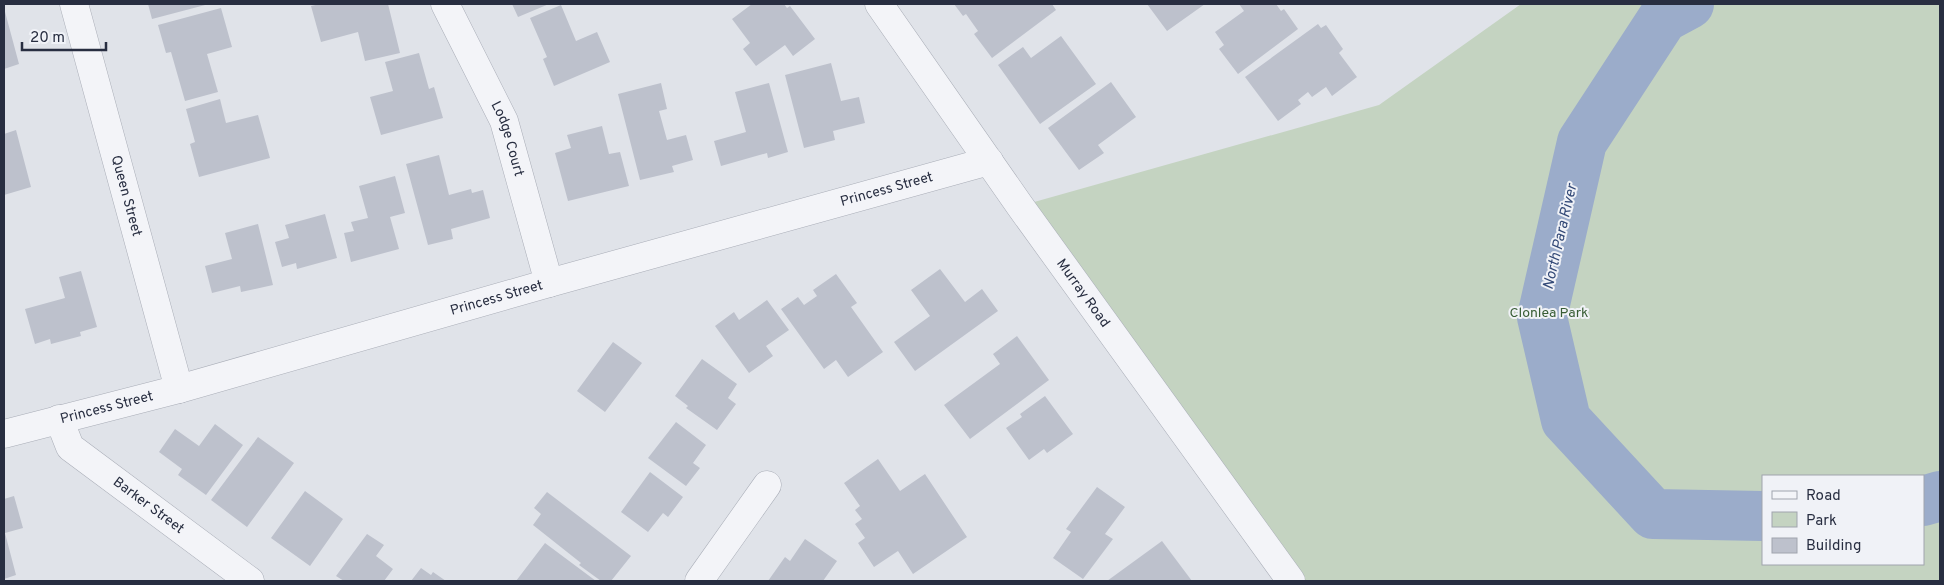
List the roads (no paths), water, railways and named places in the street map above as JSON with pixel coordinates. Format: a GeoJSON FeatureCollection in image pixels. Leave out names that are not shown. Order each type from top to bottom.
{"type":"FeatureCollection","features":[{"type":"Feature","properties":{"kind":"street","name":"Queen Street"},"geometry":{"type":"LineString","coordinates":[[74,4],[178,389]]}},
{"type":"Feature","properties":{"kind":"street","name":"Lodge Court"},"geometry":{"type":"LineString","coordinates":[[445,4],[504,121],[549,283]]}},
{"type":"Feature","properties":{"kind":"street","name":"Murray Road"},"geometry":{"type":"LineString","coordinates":[[879,4],[1290,581]]}},
{"type":"Feature","properties":{"kind":"street","name":"Princess Street"},"geometry":{"type":"LineString","coordinates":[[4,434],[178,389],[549,283],[989,161]]}},
{"type":"Feature","properties":{"kind":"street","name":"Barker Street"},"geometry":{"type":"LineString","coordinates":[[59,419],[70,447],[250,581]]}},
{"type":"Feature","properties":{"kind":"street"},"geometry":{"type":"LineString","coordinates":[[699,581],[768,485]]}},
{"type":"Feature","properties":{"kind":"waterway","name":"North Para River"},"geometry":{"type":"LineString","coordinates":[[1689,4],[1663,18],[1582,142],[1542,317],[1566,420],[1653,514],[1762,516]]}},
{"type":"Feature","properties":{"kind":"waterway","name":"North Para River"},"geometry":{"type":"LineString","coordinates":[[1924,501],[1940,496]]}},
{"type":"Feature","properties":{"kind":"park label","name":"Clonlea Park"},"geometry":{"type":"Point","coordinates":[1549,313]}}]}
